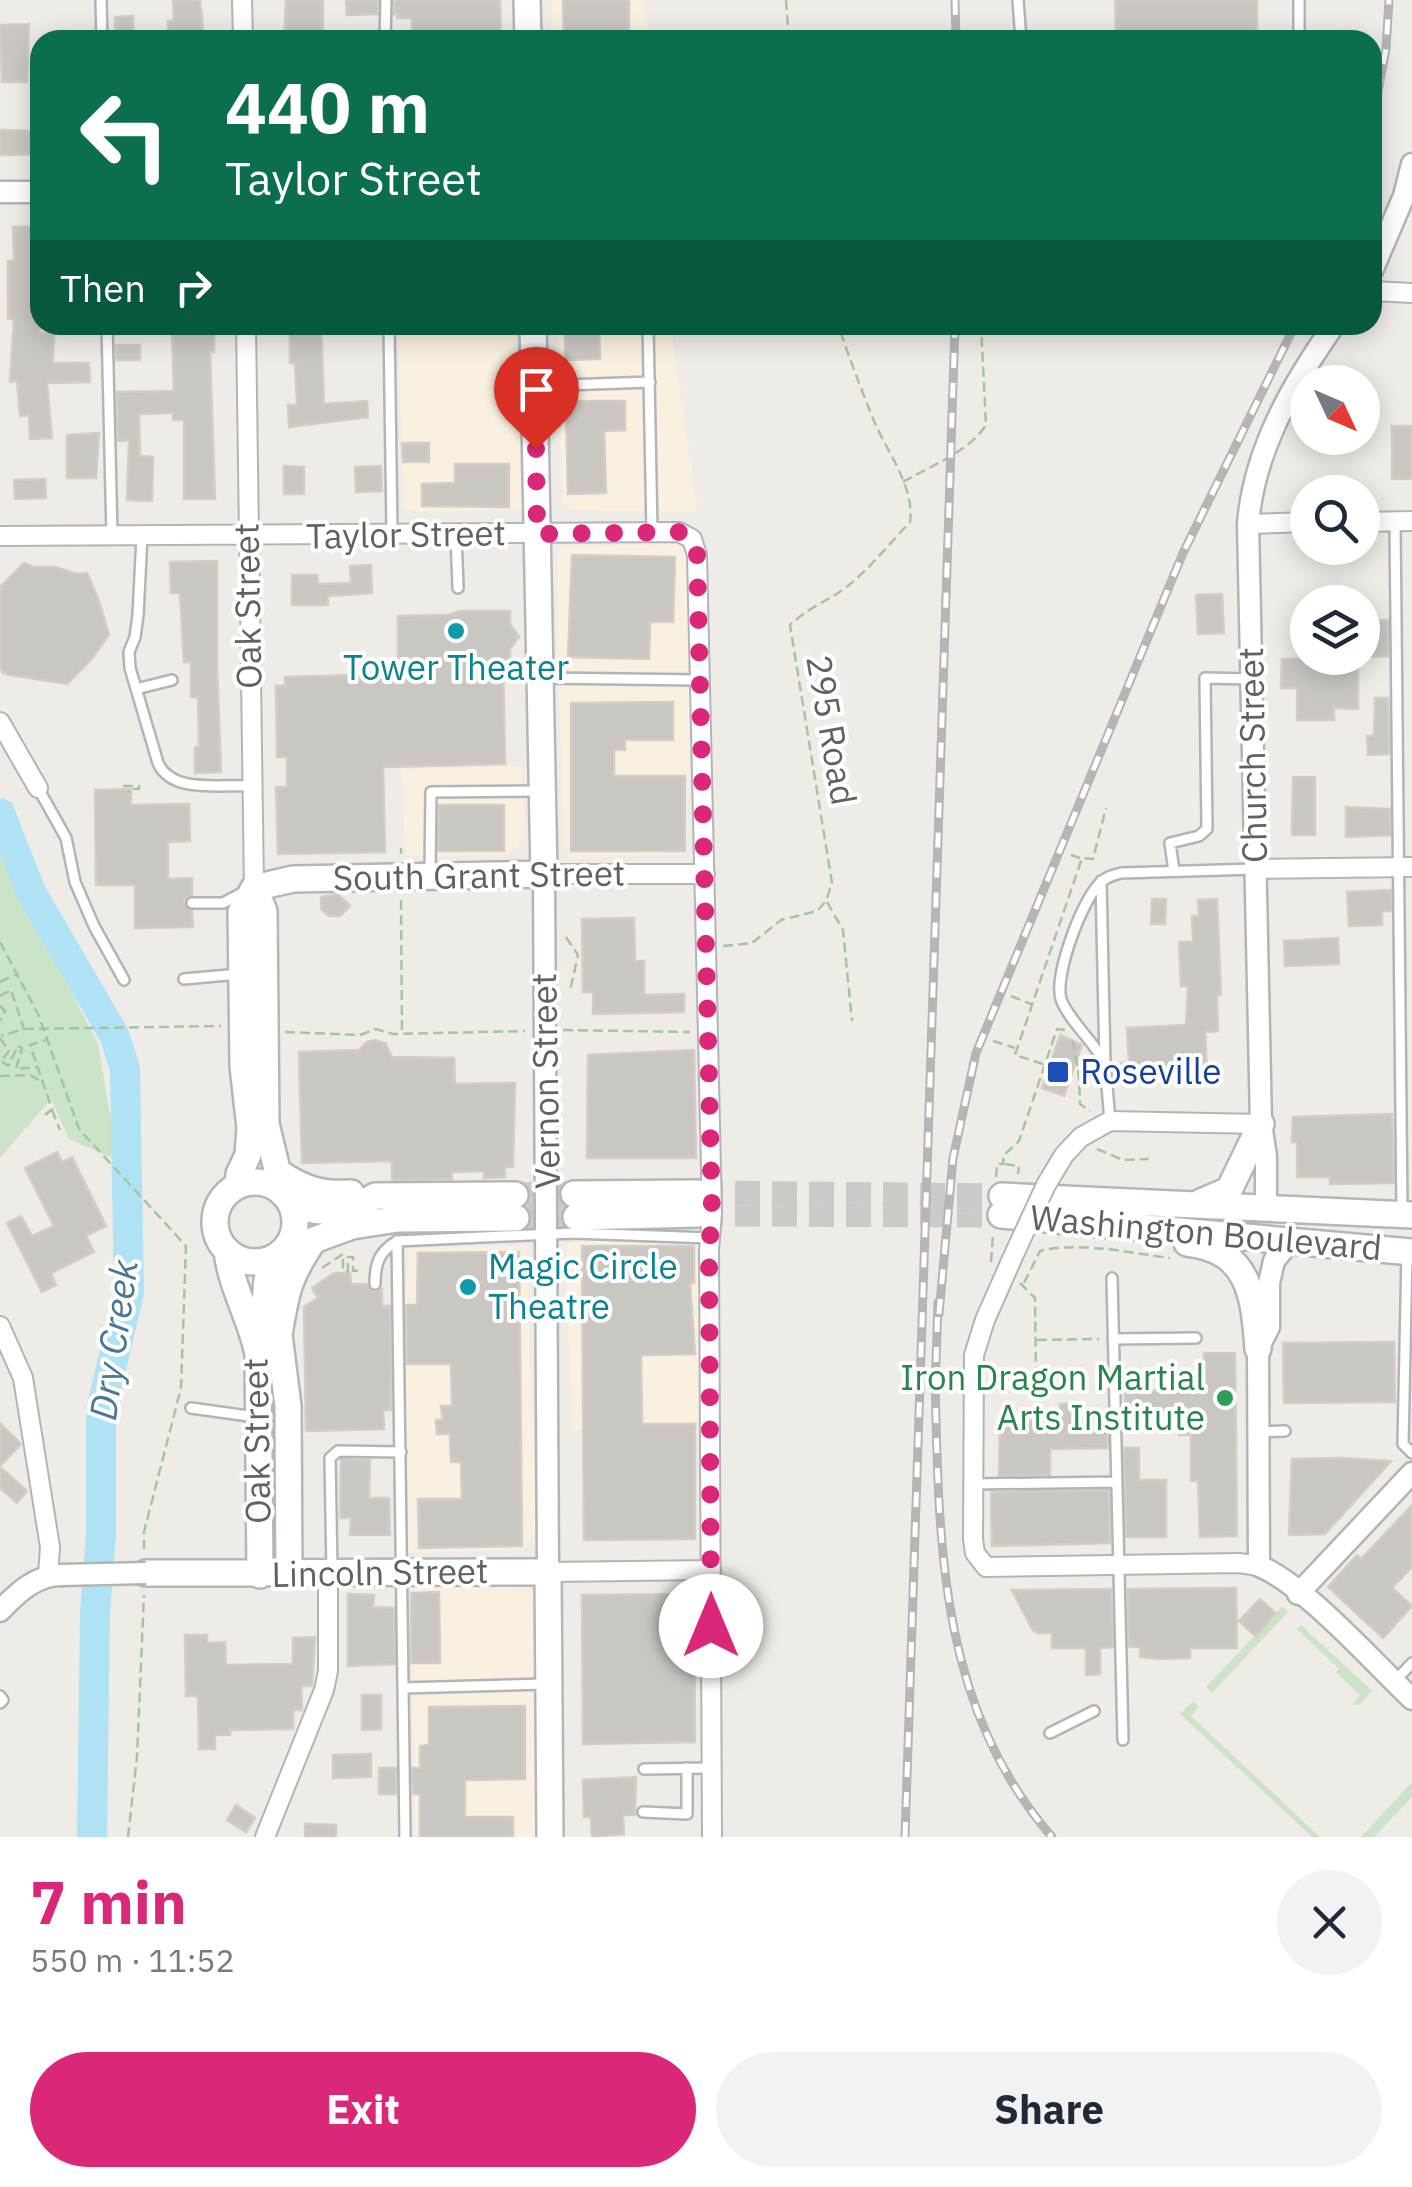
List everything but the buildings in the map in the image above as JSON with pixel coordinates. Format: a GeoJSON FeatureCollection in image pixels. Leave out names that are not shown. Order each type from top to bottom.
{"type":"FeatureCollection","features":[{"type":"Feature","properties":{"kind":"main road"},"geometry":{"type":"LineString","coordinates":[[527,0],[528,30]]}},
{"type":"Feature","properties":{"kind":"main road","name":"Vernon Street"},"geometry":{"type":"LineString","coordinates":[[533,335],[544,874]]}},
{"type":"Feature","properties":{"kind":"main road","name":"South Grant Street"},"geometry":{"type":"LineString","coordinates":[[254,888],[292,879],[544,874]]}},
{"type":"Feature","properties":{"kind":"main road","name":"Oak Street"},"geometry":{"type":"LineString","coordinates":[[238,1186],[248,1155],[250,1128],[243,1066],[241,912],[254,888]]}},
{"type":"Feature","properties":{"kind":"main road","name":"Oak Street"},"geometry":{"type":"LineString","coordinates":[[254,888],[264,911],[266,1124],[284,1189]]}},
{"type":"Feature","properties":{"kind":"main road"},"geometry":{"type":"LineString","coordinates":[[1198,1204],[1229,1190],[1261,1124]]}},
{"type":"Feature","properties":{"kind":"main road"},"geometry":{"type":"LineString","coordinates":[[265,1184],[284,1189],[322,1212],[359,1207],[376,1196],[515,1207],[352,1226],[255,1262],[235,1258],[216,1234],[216,1213],[226,1195],[238,1186],[265,1184]]}},
{"type":"Feature","properties":{"kind":"main road"},"geometry":{"type":"LineString","coordinates":[[279,1254],[294,1232],[284,1189]]}},
{"type":"Feature","properties":{"kind":"main road","name":"Washington Boulevard"},"geometry":{"type":"LineString","coordinates":[[1007,1197],[1407,1215]]}},
{"type":"Feature","properties":{"kind":"main road","name":"Washington Boulevard"},"geometry":{"type":"LineString","coordinates":[[1007,1197],[1106,1223],[1410,1252]]}},
{"type":"Feature","properties":{"kind":"main road"},"geometry":{"type":"LineString","coordinates":[[575,1206],[698,1204]]}},
{"type":"Feature","properties":{"kind":"main road"},"geometry":{"type":"LineString","coordinates":[[1106,1223],[1130,1237],[1203,1245],[1226,1255],[1239,1268],[1250,1292],[1258,1349]]}},
{"type":"Feature","properties":{"kind":"main road"},"geometry":{"type":"LineString","coordinates":[[279,1334],[282,1302],[293,1270],[313,1242]]}},
{"type":"Feature","properties":{"kind":"main road","name":"Oak Street"},"geometry":{"type":"LineString","coordinates":[[227,1251],[229,1268],[255,1342],[260,1575]]}},
{"type":"Feature","properties":{"kind":"main road","name":"Oak Street"},"geometry":{"type":"LineString","coordinates":[[279,1254],[267,1280],[265,1301],[268,1319],[279,1334],[293,1406],[289,1574]]}},
{"type":"Feature","properties":{"kind":"main road","name":"Vernon Street"},"geometry":{"type":"LineString","coordinates":[[548,1572],[550,1837]]}},
{"type":"Feature","properties":{"kind":"main road","name":"Lincoln Street"},"geometry":{"type":"LineString","coordinates":[[145,1575],[548,1572]]}},
{"type":"Feature","properties":{"kind":"street"},"geometry":{"type":"LineString","coordinates":[[242,0],[243,30]]}},
{"type":"Feature","properties":{"kind":"street"},"geometry":{"type":"LineString","coordinates":[[1382,248],[1404,196],[1412,164]]}},
{"type":"Feature","properties":{"kind":"street"},"geometry":{"type":"LineString","coordinates":[[0,192],[30,192]]}},
{"type":"Feature","properties":{"kind":"street"},"geometry":{"type":"LineString","coordinates":[[1382,292],[1412,292]]}},
{"type":"Feature","properties":{"kind":"street","name":"Oak Street"},"geometry":{"type":"LineString","coordinates":[[246,335],[254,888]]}},
{"type":"Feature","properties":{"kind":"street","name":"Church Street"},"geometry":{"type":"LineString","coordinates":[[1266,1206],[1248,524],[1252,486],[1264,446],[1327,335]]}},
{"type":"Feature","properties":{"kind":"street"},"geometry":{"type":"LineString","coordinates":[[1248,524],[1290,523]]}},
{"type":"Feature","properties":{"kind":"street","name":"Taylor Street"},"geometry":{"type":"LineString","coordinates":[[0,536],[679,532],[692,538],[697,554],[700,680]]}},
{"type":"Feature","properties":{"kind":"street"},"geometry":{"type":"LineString","coordinates":[[700,680],[712,1213],[712,1837]]}},
{"type":"Feature","properties":{"kind":"street"},"geometry":{"type":"LineString","coordinates":[[0,722],[38,788]]}},
{"type":"Feature","properties":{"kind":"street"},"geometry":{"type":"LineString","coordinates":[[1255,870],[1406,868]]}},
{"type":"Feature","properties":{"kind":"street","name":"South Grant Street"},"geometry":{"type":"LineString","coordinates":[[544,874],[705,874]]}},
{"type":"Feature","properties":{"kind":"street","name":"Vernon Street"},"geometry":{"type":"LineString","coordinates":[[544,874],[548,1572]]}},
{"type":"Feature","properties":{"kind":"street"},"geometry":{"type":"LineString","coordinates":[[1261,1124],[1104,1123],[1081,1137],[1064,1155],[1046,1185],[984,1320],[974,1355],[976,1553],[986,1567],[1239,1563],[1258,1566],[1276,1575],[1412,1699]]}},
{"type":"Feature","properties":{"kind":"street"},"geometry":{"type":"LineString","coordinates":[[1258,1566],[1258,1349],[1269,1327],[1269,1283],[1274,1261],[1290,1241]]}},
{"type":"Feature","properties":{"kind":"street"},"geometry":{"type":"LineString","coordinates":[[0,1326],[23,1378],[55,1575],[30,1584],[0,1611]]}},
{"type":"Feature","properties":{"kind":"street"},"geometry":{"type":"LineString","coordinates":[[1298,1594],[1412,1473]]}},
{"type":"Feature","properties":{"kind":"street","name":"Lincoln Street"},"geometry":{"type":"LineString","coordinates":[[548,1572],[711,1570]]}},
{"type":"Feature","properties":{"kind":"street"},"geometry":{"type":"LineString","coordinates":[[265,1837],[324,1690],[328,1671],[330,1574]]}},
{"type":"Feature","properties":{"kind":"street","name":"Lincoln Street"},"geometry":{"type":"LineString","coordinates":[[55,1575],[145,1575]]}},
{"type":"Feature","properties":{"kind":"lane"},"geometry":{"type":"LineString","coordinates":[[102,0],[102,30]]}},
{"type":"Feature","properties":{"kind":"lane"},"geometry":{"type":"LineString","coordinates":[[385,30],[386,0]]}},
{"type":"Feature","properties":{"kind":"lane"},"geometry":{"type":"LineString","coordinates":[[1018,0],[1021,30]]}},
{"type":"Feature","properties":{"kind":"lane"},"geometry":{"type":"LineString","coordinates":[[107,335],[112,536]]}},
{"type":"Feature","properties":{"kind":"lane"},"geometry":{"type":"LineString","coordinates":[[389,335],[392,534]]}},
{"type":"Feature","properties":{"kind":"lane"},"geometry":{"type":"LineString","coordinates":[[648,335],[652,533]]}},
{"type":"Feature","properties":{"kind":"lane"},"geometry":{"type":"LineString","coordinates":[[534,386],[650,382]]}},
{"type":"Feature","properties":{"kind":"lane"},"geometry":{"type":"LineString","coordinates":[[1404,521],[1407,1215]]}},
{"type":"Feature","properties":{"kind":"lane"},"geometry":{"type":"LineString","coordinates":[[456,534],[458,588]]}},
{"type":"Feature","properties":{"kind":"lane"},"geometry":{"type":"LineString","coordinates":[[142,536],[136,637],[129,652],[136,690],[163,774],[176,783],[250,786]]}},
{"type":"Feature","properties":{"kind":"lane"},"geometry":{"type":"LineString","coordinates":[[540,678],[700,680]]}},
{"type":"Feature","properties":{"kind":"lane"},"geometry":{"type":"LineString","coordinates":[[1174,871],[1170,843],[1199,836],[1207,829],[1204,678],[1251,679]]}},
{"type":"Feature","properties":{"kind":"lane"},"geometry":{"type":"LineString","coordinates":[[136,690],[172,680]]}},
{"type":"Feature","properties":{"kind":"lane"},"geometry":{"type":"LineString","coordinates":[[38,788],[66,838],[75,882],[94,926],[124,980]]}},
{"type":"Feature","properties":{"kind":"lane"},"geometry":{"type":"LineString","coordinates":[[430,875],[430,792],[542,791]]}},
{"type":"Feature","properties":{"kind":"lane"},"geometry":{"type":"LineString","coordinates":[[1105,1063],[1096,1044],[1066,1011],[1060,987],[1088,897],[1101,881],[1121,873],[1255,870]]}},
{"type":"Feature","properties":{"kind":"lane"},"geometry":{"type":"LineString","coordinates":[[1101,881],[1104,1123]]}},
{"type":"Feature","properties":{"kind":"lane"},"geometry":{"type":"LineString","coordinates":[[192,903],[223,903],[254,888]]}},
{"type":"Feature","properties":{"kind":"lane"},"geometry":{"type":"LineString","coordinates":[[184,979],[242,974]]}},
{"type":"Feature","properties":{"kind":"lane"},"geometry":{"type":"LineString","coordinates":[[375,1284],[375,1268],[382,1250],[396,1241],[548,1234],[710,1238]]}},
{"type":"Feature","properties":{"kind":"lane"},"geometry":{"type":"LineString","coordinates":[[396,1241],[405,1837]]}},
{"type":"Feature","properties":{"kind":"lane"},"geometry":{"type":"LineString","coordinates":[[1410,1252],[1403,1444],[1412,1453]]}},
{"type":"Feature","properties":{"kind":"lane"},"geometry":{"type":"LineString","coordinates":[[1112,1278],[1123,1740]]}},
{"type":"Feature","properties":{"kind":"lane"},"geometry":{"type":"LineString","coordinates":[[1113,1339],[1196,1338]]}},
{"type":"Feature","properties":{"kind":"lane"},"geometry":{"type":"LineString","coordinates":[[191,1408],[259,1417]]}},
{"type":"Feature","properties":{"kind":"lane"},"geometry":{"type":"LineString","coordinates":[[1258,1432],[1285,1431]]}},
{"type":"Feature","properties":{"kind":"lane"},"geometry":{"type":"LineString","coordinates":[[330,1574],[330,1458],[338,1451],[401,1452]]}},
{"type":"Feature","properties":{"kind":"lane"},"geometry":{"type":"LineString","coordinates":[[973,1484],[1115,1482]]}},
{"type":"Feature","properties":{"kind":"lane"},"geometry":{"type":"LineString","coordinates":[[1394,1682],[1412,1664]]}},
{"type":"Feature","properties":{"kind":"lane"},"geometry":{"type":"LineString","coordinates":[[403,1688],[549,1684]]}},
{"type":"Feature","properties":{"kind":"lane"},"geometry":{"type":"LineString","coordinates":[[1050,1734],[1094,1711]]}},
{"type":"Feature","properties":{"kind":"lane"},"geometry":{"type":"LineString","coordinates":[[642,1812],[688,1814],[687,1768]]}},
{"type":"Feature","properties":{"kind":"lane"},"geometry":{"type":"LineString","coordinates":[[644,1769],[712,1768]]}},
{"type":"Feature","properties":{"kind":"path"},"geometry":{"type":"LineString","coordinates":[[786,0],[788,30]]}},
{"type":"Feature","properties":{"kind":"path","name":"295 Road"},"geometry":{"type":"LineString","coordinates":[[826,901],[832,884],[790,626],[805,610],[851,584],[910,522],[912,510],[842,335]]}},
{"type":"Feature","properties":{"kind":"path"},"geometry":{"type":"LineString","coordinates":[[903,482],[968,444],[986,426],[982,335]]}},
{"type":"Feature","properties":{"kind":"path"},"geometry":{"type":"LineString","coordinates":[[123,786],[139,786],[129,789],[129,794]]}},
{"type":"Feature","properties":{"kind":"path"},"geometry":{"type":"LineString","coordinates":[[1071,855],[1082,858]]}},
{"type":"Feature","properties":{"kind":"path"},"geometry":{"type":"LineString","coordinates":[[401,893],[402,1034]]}},
{"type":"Feature","properties":{"kind":"path"},"geometry":{"type":"LineString","coordinates":[[706,948],[752,943],[780,920],[817,911],[826,901],[843,930],[852,1022]]}},
{"type":"Feature","properties":{"kind":"path"},"geometry":{"type":"LineString","coordinates":[[566,936],[578,955],[570,991]]}},
{"type":"Feature","properties":{"kind":"path"},"geometry":{"type":"LineString","coordinates":[[0,942],[33,1003],[74,1118],[86,1138],[186,1246],[181,1388],[144,1532],[138,1737],[128,1837]]}},
{"type":"Feature","properties":{"kind":"path"},"geometry":{"type":"LineString","coordinates":[[0,982],[17,974]]}},
{"type":"Feature","properties":{"kind":"path"},"geometry":{"type":"LineString","coordinates":[[0,996],[12,990],[24,1029]]}},
{"type":"Feature","properties":{"kind":"path"},"geometry":{"type":"LineString","coordinates":[[1011,996],[1032,1004]]}},
{"type":"Feature","properties":{"kind":"path"},"geometry":{"type":"LineString","coordinates":[[0,1006],[5,1011],[0,1021]]}},
{"type":"Feature","properties":{"kind":"path"},"geometry":{"type":"LineString","coordinates":[[37,1067],[16,1069],[22,1048],[18,1046],[8,1066],[2,1061],[9,1051],[0,1037],[24,1029],[221,1026]]}},
{"type":"Feature","properties":{"kind":"path"},"geometry":{"type":"LineString","coordinates":[[279,1032],[360,1035],[376,1029],[402,1034],[532,1031]]}},
{"type":"Feature","properties":{"kind":"path"},"geometry":{"type":"LineString","coordinates":[[573,1030],[694,1032]]}},
{"type":"Feature","properties":{"kind":"path"},"geometry":{"type":"LineString","coordinates":[[1071,1030],[1080,1077],[1080,1104],[1104,1123]]}},
{"type":"Feature","properties":{"kind":"path"},"geometry":{"type":"LineString","coordinates":[[47,1040],[30,1045],[60,1130]]}},
{"type":"Feature","properties":{"kind":"path"},"geometry":{"type":"LineString","coordinates":[[994,1042],[1017,1049]]}},
{"type":"Feature","properties":{"kind":"path"},"geometry":{"type":"LineString","coordinates":[[0,1076],[30,1075],[42,1082]]}},
{"type":"Feature","properties":{"kind":"path"},"geometry":{"type":"LineString","coordinates":[[45,1115],[52,1109]]}},
{"type":"Feature","properties":{"kind":"path"},"geometry":{"type":"LineString","coordinates":[[1081,1137],[1090,1146],[1123,1160],[1149,1159]]}},
{"type":"Feature","properties":{"kind":"path"},"geometry":{"type":"LineString","coordinates":[[1003,1164],[1018,1166],[1007,1197]]}},
{"type":"Feature","properties":{"kind":"path"},"geometry":{"type":"LineString","coordinates":[[1023,1284],[1040,1251],[1054,1247],[1170,1258]]}},
{"type":"Feature","properties":{"kind":"path"},"geometry":{"type":"LineString","coordinates":[[313,1279],[343,1254],[343,1270],[348,1271],[348,1258],[353,1257],[353,1270],[368,1270]]}},
{"type":"Feature","properties":{"kind":"path"},"geometry":{"type":"LineString","coordinates":[[1036,1340],[1113,1339]]}},
{"type":"Feature","properties":{"kind":"shaded area"},"geometry":{"type":"Polygon","coordinates":[[[551,0],[645,0],[646,30],[551,30],[551,0]]]}},
{"type":"Feature","properties":{"kind":"shaded area"},"geometry":{"type":"Polygon","coordinates":[[[398,335],[515,335],[522,507],[414,512],[403,506],[398,335]]]}},
{"type":"Feature","properties":{"kind":"shaded area"},"geometry":{"type":"Polygon","coordinates":[[[558,335],[672,335],[698,512],[573,510],[562,503],[558,335]]]}},
{"type":"Feature","properties":{"kind":"shaded area"},"geometry":{"type":"Polygon","coordinates":[[[677,544],[688,551],[691,671],[558,671],[557,556],[563,547],[677,544]]]}},
{"type":"Feature","properties":{"kind":"shaded area"},"geometry":{"type":"Polygon","coordinates":[[[559,682],[691,685],[687,853],[575,859],[568,855],[563,847],[559,682]]]}},
{"type":"Feature","properties":{"kind":"shaded area"},"geometry":{"type":"Polygon","coordinates":[[[521,766],[525,838],[516,849],[508,855],[406,856],[401,769],[521,766]]]}},
{"type":"Feature","properties":{"kind":"shaded area"},"geometry":{"type":"Polygon","coordinates":[[[586,1238],[699,1240],[702,1422],[572,1431],[565,1254],[569,1243],[586,1238]]]}},
{"type":"Feature","properties":{"kind":"shaded area"},"geometry":{"type":"Polygon","coordinates":[[[526,1246],[537,1530],[523,1549],[408,1553],[404,1346],[408,1248],[526,1246]]]}},
{"type":"Feature","properties":{"kind":"shaded area"},"geometry":{"type":"Polygon","coordinates":[[[523,1585],[532,1591],[537,1602],[536,1837],[415,1837],[411,1593],[418,1587],[523,1585]]]}},
{"type":"Feature","properties":{"kind":"green space"},"geometry":{"type":"Polygon","coordinates":[[[0,853],[98,1044],[116,1151],[112,1158],[69,1139],[51,1099],[0,1158],[0,853]]]}},
{"type":"Feature","properties":{"kind":"green space"},"geometry":{"type":"Polygon","coordinates":[[[1282,1607],[1288,1612],[1212,1693],[1206,1687],[1282,1607]]]}},
{"type":"Feature","properties":{"kind":"green space"},"geometry":{"type":"Polygon","coordinates":[[[1301,1625],[1372,1691],[1359,1705],[1352,1705],[1360,1695],[1297,1629],[1301,1625]]]}},
{"type":"Feature","properties":{"kind":"green space"},"geometry":{"type":"Polygon","coordinates":[[[1193,1701],[1199,1707],[1191,1716],[1320,1837],[1312,1837],[1180,1714],[1193,1701]]]}},
{"type":"Feature","properties":{"kind":"green space"},"geometry":{"type":"Polygon","coordinates":[[[1412,1782],[1412,1797],[1374,1837],[1361,1837],[1412,1782]]]}},
{"type":"Feature","properties":{"kind":"waterway","name":"Dry Creek"},"geometry":{"type":"LineString","coordinates":[[0,813],[31,892],[114,1035],[125,1068],[129,1293],[101,1410],[92,1837]]}},
{"type":"Feature","properties":{"kind":"tunnel"},"geometry":{"type":"LineString","coordinates":[[698,1193],[1002,1196]]}},
{"type":"Feature","properties":{"kind":"tunnel"},"geometry":{"type":"LineString","coordinates":[[515,1195],[574,1194]]}},
{"type":"Feature","properties":{"kind":"tunnel"},"geometry":{"type":"LineString","coordinates":[[698,1214],[1001,1215]]}},
{"type":"Feature","properties":{"kind":"tunnel"},"geometry":{"type":"LineString","coordinates":[[516,1218],[576,1217]]}},
{"type":"Feature","properties":{"kind":"railway"},"geometry":{"type":"LineString","coordinates":[[955,0],[956,30]]}},
{"type":"Feature","properties":{"kind":"railway"},"geometry":{"type":"LineString","coordinates":[[1382,70],[1389,0]]}},
{"type":"Feature","properties":{"kind":"railway"},"geometry":{"type":"LineString","coordinates":[[905,1837],[955,335]]}},
{"type":"Feature","properties":{"kind":"railway"},"geometry":{"type":"LineString","coordinates":[[939,1314],[953,1158],[976,1053],[1183,553],[1290,335]]}},
{"type":"Feature","properties":{"kind":"railway"},"geometry":{"type":"LineString","coordinates":[[935,1392],[938,1302]]}},
{"type":"Feature","properties":{"kind":"railway"},"geometry":{"type":"LineString","coordinates":[[935,1378],[944,1561],[952,1620],[966,1677],[986,1733],[1014,1786],[1052,1837]]}},
{"type":"Feature","properties":{"kind":"place","name":"Tower Theater"},"geometry":{"type":"Point","coordinates":[456,631]}},
{"type":"Feature","properties":{"kind":"place","name":"Roseville"},"geometry":{"type":"Point","coordinates":[1058,1072]}},
{"type":"Feature","properties":{"kind":"place","name":"Magic Circle Theatre"},"geometry":{"type":"Point","coordinates":[468,1287]}},
{"type":"Feature","properties":{"kind":"place","name":"Iron Dragon Martial Arts Institute"},"geometry":{"type":"Point","coordinates":[1225,1398]}},
{"type":"Feature","properties":{"kind":"route"},"geometry":{"type":"LineString","coordinates":[[536,449],[537,534],[679,532],[692,538],[697,554],[712,1213],[711,1626]]}}]}
